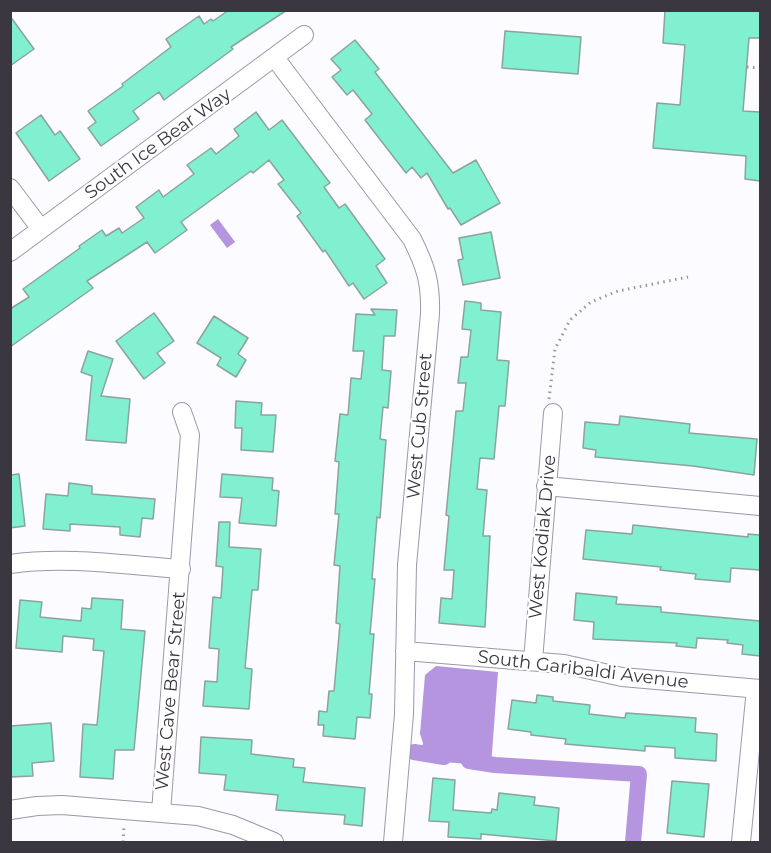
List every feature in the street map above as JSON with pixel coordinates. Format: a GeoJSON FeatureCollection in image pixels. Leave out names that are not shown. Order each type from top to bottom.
{"type":"FeatureCollection","features":[{"type":"Feature","properties":{"kind":"street","name":"South Ice Bear Way"},"geometry":{"type":"LineString","coordinates":[[10,252],[304,35]]}},
{"type":"Feature","properties":{"kind":"street","name":"West Cub Street"},"geometry":{"type":"LineString","coordinates":[[275,58],[412,239],[423,260],[430,290],[430,314],[407,565],[404,714],[393,843]]}},
{"type":"Feature","properties":{"kind":"street"},"geometry":{"type":"LineString","coordinates":[[10,188],[41,230]]}},
{"type":"Feature","properties":{"kind":"street","name":"West Kodiak Drive"},"geometry":{"type":"LineString","coordinates":[[533,661],[551,406]]}},
{"type":"Feature","properties":{"kind":"street","name":"West Cave Bear Street"},"geometry":{"type":"LineString","coordinates":[[161,812],[190,435],[182,412]]}},
{"type":"Feature","properties":{"kind":"street"},"geometry":{"type":"LineString","coordinates":[[546,486],[760,507]]}},
{"type":"Feature","properties":{"kind":"street"},"geometry":{"type":"LineString","coordinates":[[10,564],[52,560],[181,569]]}},
{"type":"Feature","properties":{"kind":"street","name":"South Garibaldi Avenue"},"geometry":{"type":"LineString","coordinates":[[405,651],[564,664],[622,677],[758,689]]}},
{"type":"Feature","properties":{"kind":"street"},"geometry":{"type":"LineString","coordinates":[[741,843],[758,689]]}},
{"type":"Feature","properties":{"kind":"street"},"geometry":{"type":"LineString","coordinates":[[10,810],[62,804],[161,812],[216,820],[274,843]]}},
{"type":"Feature","properties":{"kind":"path"},"geometry":{"type":"LineString","coordinates":[[747,67],[760,69]]}},
{"type":"Feature","properties":{"kind":"path"},"geometry":{"type":"LineString","coordinates":[[551,406],[555,349],[570,320],[591,302],[618,291],[688,277]]}},
{"type":"Feature","properties":{"kind":"shaded area"},"geometry":{"type":"Polygon","coordinates":[[[218,219],[235,242],[227,248],[210,225],[218,219]]]}},
{"type":"Feature","properties":{"kind":"shaded area"},"geometry":{"type":"Polygon","coordinates":[[[436,666],[498,672],[491,766],[421,760],[423,743],[420,734],[425,675],[436,666]]]}},
{"type":"Feature","properties":{"kind":"building"},"geometry":{"type":"Polygon","coordinates":[[[229,10],[287,10],[231,47],[233,49],[164,100],[159,92],[133,111],[139,119],[101,146],[88,128],[96,122],[88,111],[171,47],[166,39],[199,16],[204,24],[229,10]]]}},
{"type":"Feature","properties":{"kind":"building"},"geometry":{"type":"Polygon","coordinates":[[[665,10],[760,10],[760,38],[749,38],[743,111],[760,112],[760,181],[745,179],[746,156],[653,148],[657,103],[680,105],[685,45],[663,43],[665,10]]]}},
{"type":"Feature","properties":{"kind":"building"},"geometry":{"type":"Polygon","coordinates":[[[10,16],[34,49],[10,66],[10,16]]]}},
{"type":"Feature","properties":{"kind":"building"},"geometry":{"type":"Polygon","coordinates":[[[505,31],[581,37],[578,74],[502,68],[505,31]]]}},
{"type":"Feature","properties":{"kind":"building"},"geometry":{"type":"Polygon","coordinates":[[[355,40],[379,69],[375,72],[453,173],[476,160],[500,203],[461,225],[450,208],[448,209],[427,173],[421,178],[412,167],[406,173],[365,120],[372,114],[353,90],[347,95],[332,77],[341,70],[331,59],[355,40]]]}},
{"type":"Feature","properties":{"kind":"building"},"geometry":{"type":"Polygon","coordinates":[[[256,112],[269,130],[282,120],[330,183],[324,187],[339,208],[345,204],[385,259],[376,266],[387,283],[364,299],[353,283],[349,286],[325,250],[323,252],[297,216],[301,213],[278,184],[284,180],[269,160],[181,222],[187,230],[155,253],[147,242],[87,281],[93,288],[10,347],[10,309],[29,297],[23,289],[102,230],[106,236],[119,228],[122,233],[144,218],[136,207],[159,190],[163,197],[194,174],[187,165],[211,148],[216,154],[239,136],[234,129],[256,112]]]}},
{"type":"Feature","properties":{"kind":"building"},"geometry":{"type":"Polygon","coordinates":[[[41,115],[55,135],[60,131],[80,159],[49,181],[16,133],[41,115]]]}},
{"type":"Feature","properties":{"kind":"building"},"geometry":{"type":"Polygon","coordinates":[[[491,232],[500,278],[463,285],[458,260],[463,259],[459,238],[491,232]]]}},
{"type":"Feature","properties":{"kind":"building"},"geometry":{"type":"Polygon","coordinates":[[[465,301],[481,303],[481,310],[501,312],[497,360],[509,361],[505,406],[499,406],[494,459],[480,458],[477,489],[487,490],[483,536],[490,536],[485,627],[439,623],[441,598],[452,599],[454,570],[444,570],[449,516],[446,515],[456,411],[463,411],[466,383],[458,383],[461,357],[468,357],[471,330],[462,329],[465,301]]]}},
{"type":"Feature","properties":{"kind":"building"},"geometry":{"type":"Polygon","coordinates":[[[371,309],[397,310],[395,336],[384,336],[382,370],[391,371],[388,408],[383,407],[380,439],[386,440],[380,518],[377,517],[372,579],[375,579],[370,634],[374,634],[369,694],[372,694],[370,718],[357,717],[355,739],[323,736],[324,725],[318,725],[319,711],[327,712],[329,691],[334,691],[340,624],[336,623],[340,566],[334,565],[339,514],[335,514],[339,462],[335,461],[340,414],[348,415],[351,378],[361,379],[364,351],[353,351],[356,314],[375,315],[371,309]]]}},
{"type":"Feature","properties":{"kind":"building"},"geometry":{"type":"Polygon","coordinates":[[[154,313],[174,341],[157,353],[165,363],[144,379],[116,341],[154,313]]]}},
{"type":"Feature","properties":{"kind":"building"},"geometry":{"type":"Polygon","coordinates":[[[214,316],[248,338],[238,354],[246,360],[236,377],[217,365],[221,358],[197,343],[214,316]]]}},
{"type":"Feature","properties":{"kind":"building"},"geometry":{"type":"Polygon","coordinates":[[[88,351],[113,359],[101,396],[130,399],[126,443],[86,440],[92,376],[81,372],[88,351]]]}},
{"type":"Feature","properties":{"kind":"building"},"geometry":{"type":"Polygon","coordinates":[[[236,401],[262,403],[261,415],[276,415],[273,452],[241,450],[242,428],[235,428],[236,401]]]}},
{"type":"Feature","properties":{"kind":"building"},"geometry":{"type":"Polygon","coordinates":[[[620,416],[690,424],[689,433],[757,439],[754,475],[693,466],[595,457],[596,450],[583,448],[585,422],[619,425],[620,416]]]}},
{"type":"Feature","properties":{"kind":"building"},"geometry":{"type":"Polygon","coordinates":[[[19,474],[25,526],[10,528],[10,475],[19,474]]]}},
{"type":"Feature","properties":{"kind":"building"},"geometry":{"type":"Polygon","coordinates":[[[222,474],[273,478],[272,490],[279,491],[276,526],[239,523],[242,498],[220,497],[222,474]]]}},
{"type":"Feature","properties":{"kind":"building"},"geometry":{"type":"Polygon","coordinates":[[[69,483],[92,486],[92,494],[155,499],[153,519],[142,518],[140,537],[120,535],[120,527],[70,524],[70,531],[43,529],[46,494],[68,496],[69,483]]]}},
{"type":"Feature","properties":{"kind":"building"},"geometry":{"type":"Polygon","coordinates":[[[219,522],[230,522],[229,547],[261,549],[258,590],[252,590],[245,668],[252,669],[249,709],[203,706],[205,681],[217,682],[219,649],[209,648],[213,597],[221,598],[223,567],[216,566],[219,522]]]}},
{"type":"Feature","properties":{"kind":"building"},"geometry":{"type":"Polygon","coordinates":[[[633,525],[748,537],[748,534],[760,535],[760,570],[731,568],[730,582],[695,579],[696,574],[660,570],[661,567],[583,559],[586,530],[632,534],[633,525]]]}},
{"type":"Feature","properties":{"kind":"building"},"geometry":{"type":"Polygon","coordinates":[[[576,593],[617,597],[616,604],[661,607],[661,612],[760,621],[760,656],[742,654],[743,645],[727,643],[728,640],[697,638],[696,648],[676,646],[677,643],[593,639],[594,622],[574,620],[576,593]]]}},
{"type":"Feature","properties":{"kind":"building"},"geometry":{"type":"Polygon","coordinates":[[[92,598],[123,600],[121,629],[145,631],[134,750],[115,750],[113,779],[80,777],[83,724],[97,725],[104,651],[93,650],[94,639],[63,636],[62,652],[16,648],[20,600],[42,602],[40,617],[81,621],[82,608],[91,609],[92,598]]]}},
{"type":"Feature","properties":{"kind":"building"},"geometry":{"type":"Polygon","coordinates":[[[537,695],[553,697],[553,701],[590,705],[589,714],[625,718],[626,713],[696,718],[695,732],[717,734],[716,761],[675,758],[675,748],[645,746],[645,751],[565,744],[566,739],[531,735],[531,732],[508,729],[512,700],[536,703],[537,695]]]}},
{"type":"Feature","properties":{"kind":"building"},"geometry":{"type":"Polygon","coordinates":[[[51,723],[54,761],[32,763],[33,776],[10,777],[10,726],[51,723]]]}},
{"type":"Feature","properties":{"kind":"building"},"geometry":{"type":"Polygon","coordinates":[[[201,737],[252,740],[251,754],[294,759],[293,767],[305,768],[303,782],[365,788],[362,826],[344,824],[345,815],[276,810],[278,795],[224,790],[226,775],[199,773],[201,737]]]}},
{"type":"Feature","properties":{"kind":"building"},"geometry":{"type":"Polygon","coordinates":[[[433,778],[455,780],[453,810],[491,813],[492,809],[497,810],[499,793],[535,797],[534,805],[559,808],[556,841],[481,834],[481,839],[448,837],[449,822],[429,821],[433,778]]]}},
{"type":"Feature","properties":{"kind":"building"},"geometry":{"type":"Polygon","coordinates":[[[672,781],[709,784],[704,837],[667,833],[672,781]]]}},
{"type":"Feature","properties":{"kind":"waterway"},"geometry":{"type":"LineString","coordinates":[[414,752],[444,757]]}},
{"type":"Feature","properties":{"kind":"waterway"},"geometry":{"type":"LineString","coordinates":[[469,761],[495,765],[639,774],[633,842]]}}]}
